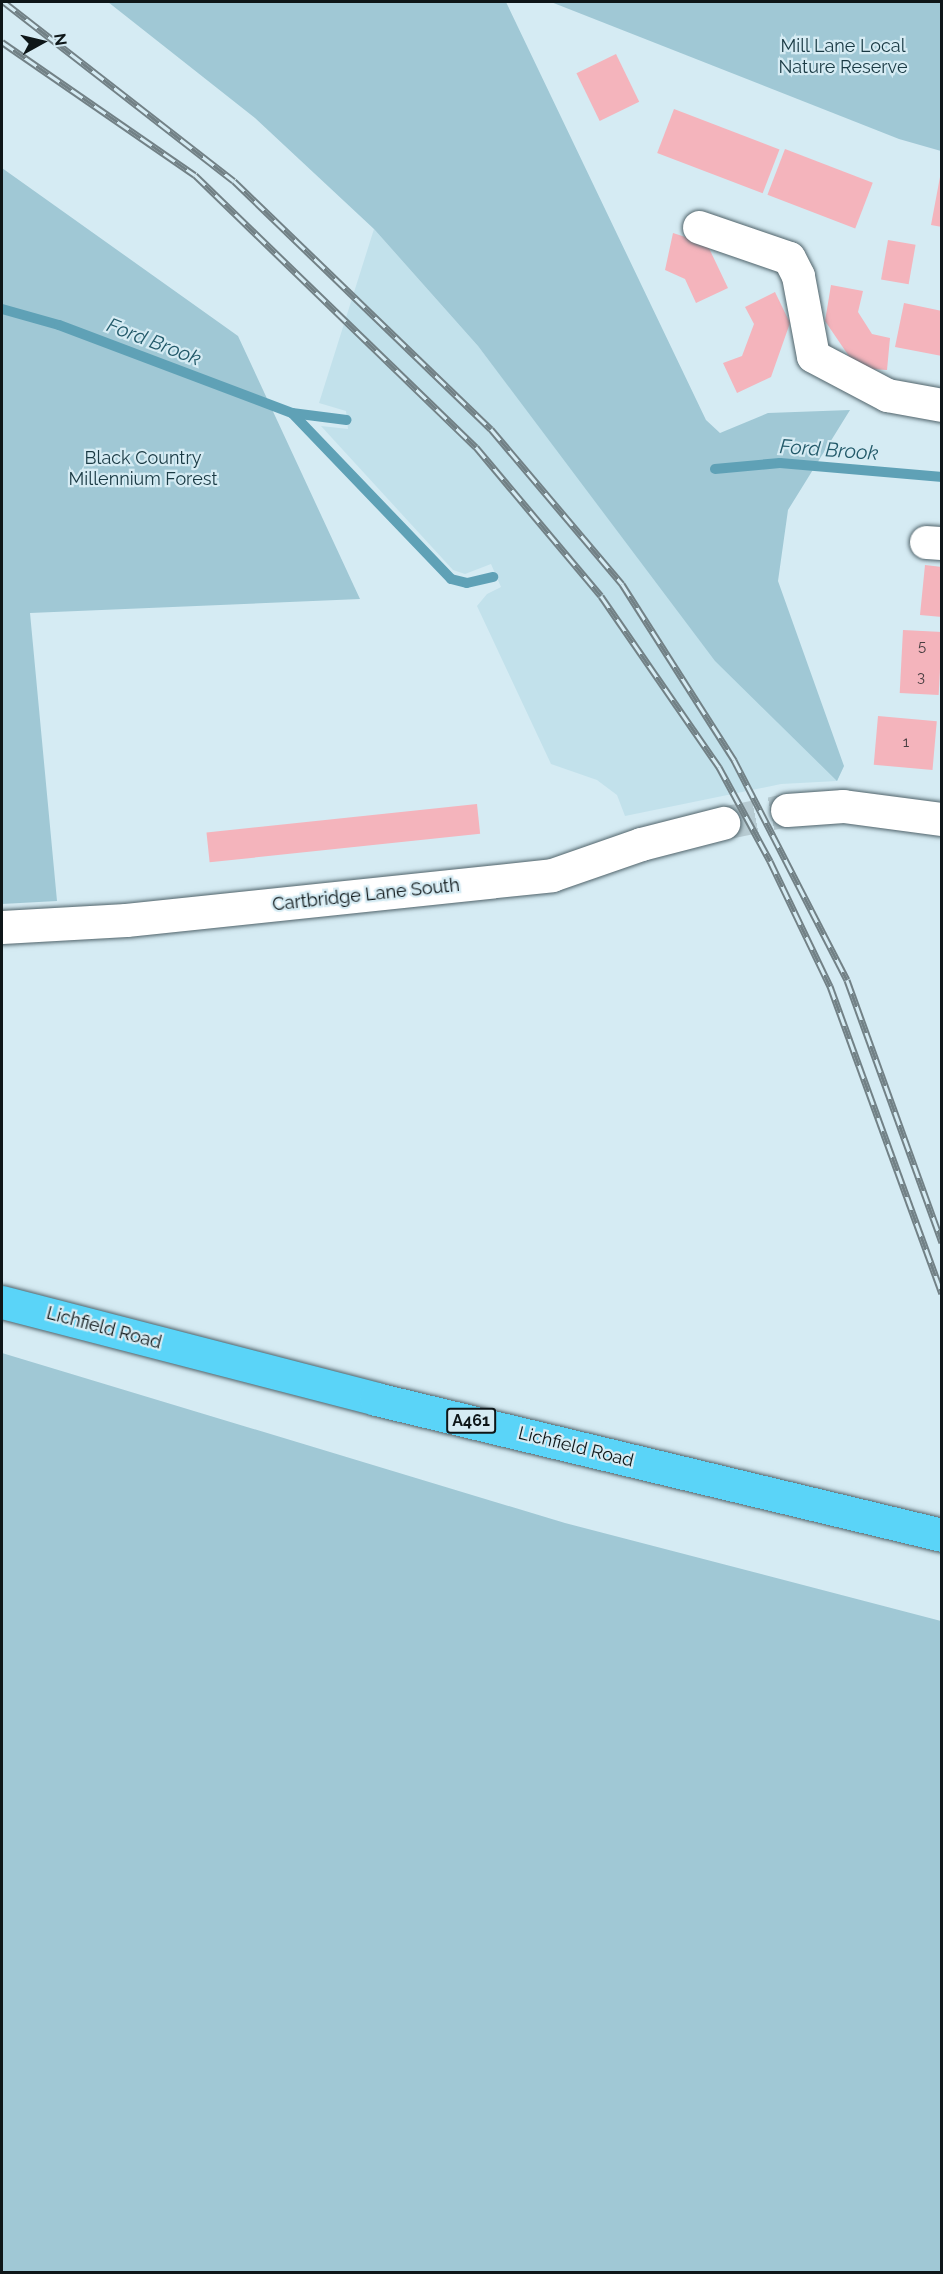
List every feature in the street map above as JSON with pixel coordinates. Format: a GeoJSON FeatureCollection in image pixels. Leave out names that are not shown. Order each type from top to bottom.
{"type":"FeatureCollection","features":[{"type":"Feature","properties":{"kind":"highway","name":"Lichfield Road"},"geometry":{"type":"LineString","coordinates":[[2,1302],[376,1399],[942,1535]]}},
{"type":"Feature","properties":{"kind":"street"},"geometry":{"type":"LineString","coordinates":[[699,227],[789,258],[798,276],[813,356],[887,395],[942,405]]}},
{"type":"Feature","properties":{"kind":"street"},"geometry":{"type":"LineString","coordinates":[[787,810],[843,806],[942,819]]}},
{"type":"Feature","properties":{"kind":"street","name":"Cartbridge Lane South"},"geometry":{"type":"LineString","coordinates":[[2,927],[126,920],[552,875],[641,844],[723,823]]}},
{"type":"Feature","properties":{"kind":"shaded area"},"geometry":{"type":"Polygon","coordinates":[[[374,229],[478,346],[571,467],[844,766],[837,781],[781,784],[625,816],[617,795],[597,780],[551,764],[477,606],[487,594],[501,587],[491,564],[465,574],[453,570],[321,426],[348,429],[346,411],[319,403],[374,229]]]}},
{"type":"Feature","properties":{"kind":"green space"},"geometry":{"type":"Polygon","coordinates":[[[108,2],[506,2],[706,420],[720,433],[768,413],[850,410],[788,510],[778,581],[844,766],[837,781],[715,661],[478,346],[374,229],[255,118],[108,2]]]}},
{"type":"Feature","properties":{"kind":"green space","name":"Mill Lane Local Nature Reserve"},"geometry":{"type":"Polygon","coordinates":[[[551,2],[941,2],[941,151],[899,139],[551,2]]]}},
{"type":"Feature","properties":{"kind":"green space","name":"Black Country Millennium Forest"},"geometry":{"type":"Polygon","coordinates":[[[2,168],[238,336],[360,599],[30,613],[57,901],[2,904],[2,168]]]}},
{"type":"Feature","properties":{"kind":"green space"},"geometry":{"type":"Polygon","coordinates":[[[2,1353],[565,1523],[941,1621],[941,2272],[2,2272],[2,1353]]]}},
{"type":"Feature","properties":{"kind":"building"},"geometry":{"type":"Polygon","coordinates":[[[616,54],[639,102],[600,121],[576,73],[616,54]]]}},
{"type":"Feature","properties":{"kind":"building"},"geometry":{"type":"Polygon","coordinates":[[[674,109],[779,149],[763,193],[657,153],[674,109]]]}},
{"type":"Feature","properties":{"kind":"building"},"geometry":{"type":"Polygon","coordinates":[[[785,149],[873,183],[855,228],[767,195],[785,149]]]}},
{"type":"Feature","properties":{"kind":"building"},"geometry":{"type":"Polygon","coordinates":[[[940,177],[942,177],[942,227],[931,225],[940,177]]]}},
{"type":"Feature","properties":{"kind":"building"},"geometry":{"type":"Polygon","coordinates":[[[673,233],[707,244],[728,288],[696,303],[685,279],[665,270],[673,233]]]}},
{"type":"Feature","properties":{"kind":"building"},"geometry":{"type":"Polygon","coordinates":[[[888,240],[916,245],[909,284],[881,279],[888,240]]]}},
{"type":"Feature","properties":{"kind":"building"},"geometry":{"type":"Polygon","coordinates":[[[831,285],[863,291],[858,312],[872,334],[890,338],[887,370],[857,368],[825,321],[831,285]]]}},
{"type":"Feature","properties":{"kind":"building"},"geometry":{"type":"Polygon","coordinates":[[[775,292],[790,323],[771,377],[737,393],[723,363],[742,356],[754,324],[745,307],[775,292]]]}},
{"type":"Feature","properties":{"kind":"building"},"geometry":{"type":"Polygon","coordinates":[[[904,303],[942,311],[942,356],[895,347],[904,303]]]}},
{"type":"Feature","properties":{"kind":"building"},"geometry":{"type":"Polygon","coordinates":[[[925,565],[942,567],[942,617],[920,615],[925,565]]]}},
{"type":"Feature","properties":{"kind":"building"},"geometry":{"type":"Polygon","coordinates":[[[903,630],[942,632],[939,695],[900,693],[903,630]]]}},
{"type":"Feature","properties":{"kind":"building"},"geometry":{"type":"Polygon","coordinates":[[[878,716],[937,721],[933,770],[874,765],[878,716]]]}},
{"type":"Feature","properties":{"kind":"building"},"geometry":{"type":"Polygon","coordinates":[[[477,804],[480,834],[210,862],[206,832],[477,804]]]}},
{"type":"Feature","properties":{"kind":"waterway","name":"Ford Brook"},"geometry":{"type":"LineString","coordinates":[[2,309],[59,325],[292,413],[347,420]]}},
{"type":"Feature","properties":{"kind":"waterway","name":"Ford Brook"},"geometry":{"type":"LineString","coordinates":[[292,413],[451,579],[467,583],[493,577]]}},
{"type":"Feature","properties":{"kind":"waterway","name":"Ford Brook"},"geometry":{"type":"LineString","coordinates":[[715,469],[780,463],[942,477]]}},
{"type":"Feature","properties":{"kind":"tunnel"},"geometry":{"type":"LineString","coordinates":[[723,823],[787,810]]}},
{"type":"Feature","properties":{"kind":"railway"},"geometry":{"type":"LineString","coordinates":[[4,2],[234,181],[491,429],[622,584],[734,760],[847,980],[942,1242]]}},
{"type":"Feature","properties":{"kind":"railway"},"geometry":{"type":"LineString","coordinates":[[2,42],[195,175],[476,447],[601,596],[719,767],[770,861],[830,986],[942,1293]]}}]}
